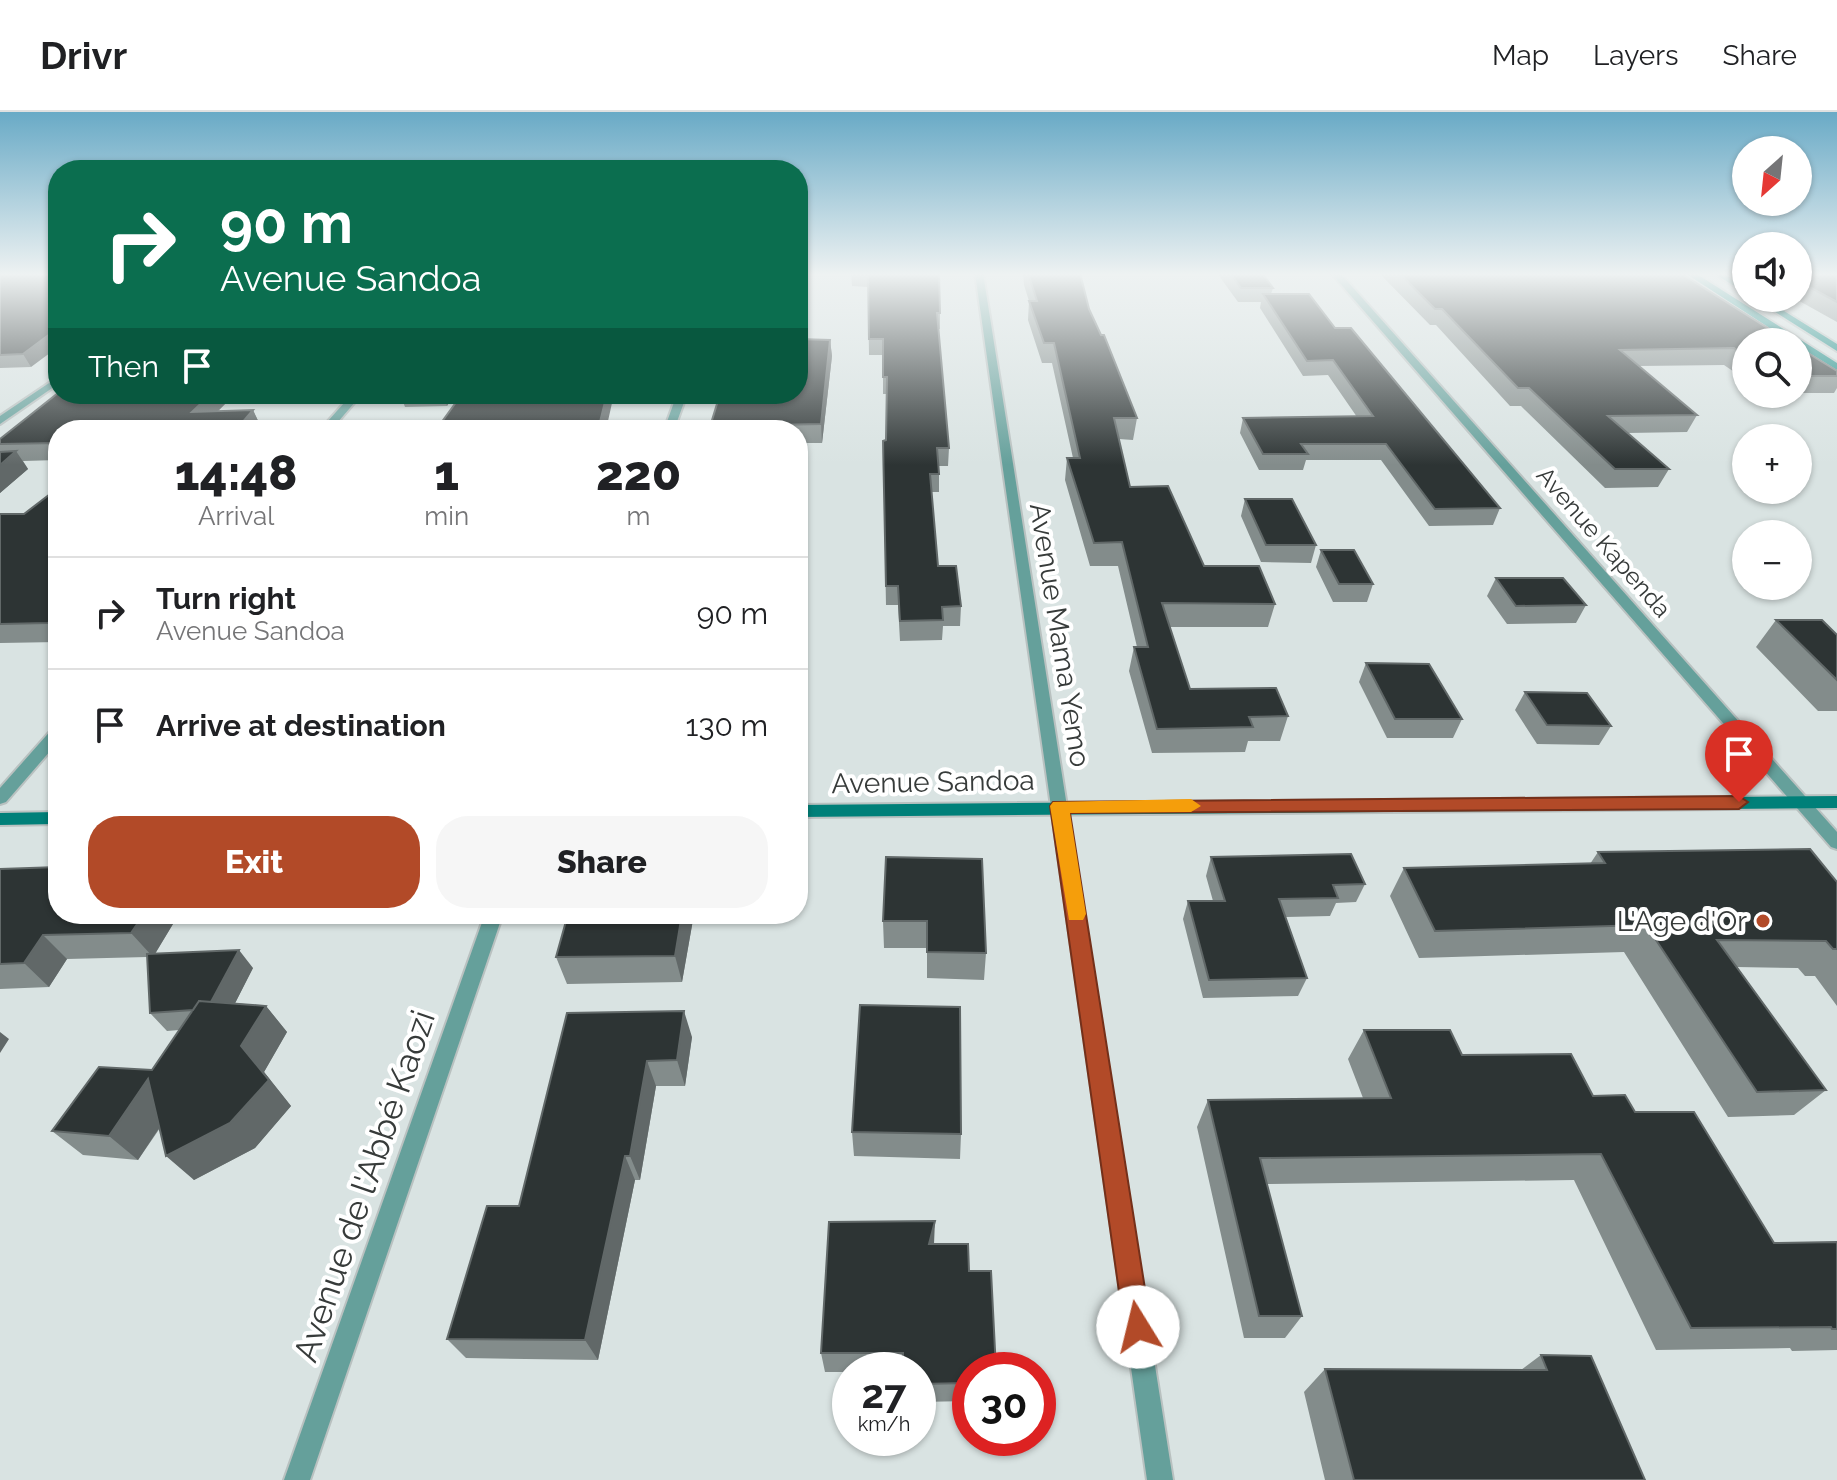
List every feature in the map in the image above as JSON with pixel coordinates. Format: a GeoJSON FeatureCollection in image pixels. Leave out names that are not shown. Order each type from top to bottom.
{"type":"FeatureCollection","features":[{"type":"Feature","properties":{"kind":"street","name":"Avenue Mama Yemo"},"geometry":{"type":"LineString","coordinates":[[989,337],[1160,1480]]}},
{"type":"Feature","properties":{"kind":"street","name":"Avenue Kapenda"},"geometry":{"type":"LineString","coordinates":[[1391,337],[1837,843]]}},
{"type":"Feature","properties":{"kind":"street"},"geometry":{"type":"LineString","coordinates":[[1819,337],[1837,348]]}},
{"type":"Feature","properties":{"kind":"street"},"geometry":{"type":"LineString","coordinates":[[1812,351],[1837,367]]}},
{"type":"Feature","properties":{"kind":"street"},"geometry":{"type":"LineString","coordinates":[[0,421],[48,387]]}},
{"type":"Feature","properties":{"kind":"street"},"geometry":{"type":"LineString","coordinates":[[334,420],[348,404]]}},
{"type":"Feature","properties":{"kind":"street"},"geometry":{"type":"LineString","coordinates":[[0,798],[48,743]]}},
{"type":"Feature","properties":{"kind":"street","name":"Avenue Sandoa"},"geometry":{"type":"LineString","coordinates":[[808,811],[1060,806],[1837,802]]}},
{"type":"Feature","properties":{"kind":"street"},"geometry":{"type":"LineString","coordinates":[[0,819],[48,818]]}},
{"type":"Feature","properties":{"kind":"street","name":"Avenue de l'Abbé Kaozi"},"geometry":{"type":"LineString","coordinates":[[297,1480],[491,924]]}},
{"type":"Feature","properties":{"kind":"building"},"geometry":{"type":"Polygon","coordinates":[[[0,337],[46,337],[23,354],[0,355],[0,337]]]}},
{"type":"Feature","properties":{"kind":"building"},"geometry":{"type":"Polygon","coordinates":[[[939,337],[949,448],[937,448],[939,474],[930,474],[938,566],[956,566],[961,606],[942,607],[943,620],[900,621],[898,586],[886,586],[883,441],[886,440],[887,377],[883,377],[883,339],[869,339],[939,337]]]}},
{"type":"Feature","properties":{"kind":"building"},"geometry":{"type":"Polygon","coordinates":[[[1042,337],[1105,337],[1137,418],[1114,418],[1130,487],[1168,486],[1204,566],[1259,566],[1275,604],[1162,603],[1190,689],[1276,688],[1288,716],[1249,717],[1253,727],[1157,729],[1134,647],[1148,647],[1122,542],[1094,543],[1067,458],[1080,458],[1054,343],[1044,343],[1042,337]]]}},
{"type":"Feature","properties":{"kind":"building"},"geometry":{"type":"Polygon","coordinates":[[[1291,337],[1358,337],[1500,508],[1435,509],[1386,444],[1301,444],[1308,454],[1263,454],[1243,418],[1373,416],[1333,360],[1307,361],[1291,337]]]}},
{"type":"Feature","properties":{"kind":"building"},"geometry":{"type":"Polygon","coordinates":[[[1469,337],[1732,337],[1732,348],[1620,350],[1697,415],[1608,416],[1669,469],[1615,469],[1529,388],[1518,388],[1469,337]]]}},
{"type":"Feature","properties":{"kind":"building"},"geometry":{"type":"Polygon","coordinates":[[[808,339],[830,340],[821,424],[808,424],[808,420],[712,420],[717,404],[808,404],[808,339]]]}},
{"type":"Feature","properties":{"kind":"building"},"geometry":{"type":"Polygon","coordinates":[[[1812,356],[1837,371],[1837,376],[1812,376],[1812,356]]]}},
{"type":"Feature","properties":{"kind":"building"},"geometry":{"type":"Polygon","coordinates":[[[48,401],[48,404],[200,404],[192,412],[253,410],[244,420],[48,420],[48,443],[0,444],[0,439],[48,401]]]}},
{"type":"Feature","properties":{"kind":"building"},"geometry":{"type":"Polygon","coordinates":[[[455,404],[604,404],[600,420],[443,420],[455,404]]]}},
{"type":"Feature","properties":{"kind":"building"},"geometry":{"type":"Polygon","coordinates":[[[16,451],[0,465],[0,452],[16,451]]]}},
{"type":"Feature","properties":{"kind":"building"},"geometry":{"type":"Polygon","coordinates":[[[48,496],[48,623],[0,624],[0,514],[24,514],[48,496]]]}},
{"type":"Feature","properties":{"kind":"building"},"geometry":{"type":"Polygon","coordinates":[[[1245,499],[1292,499],[1316,545],[1266,545],[1245,499]]]}},
{"type":"Feature","properties":{"kind":"building"},"geometry":{"type":"Polygon","coordinates":[[[1321,550],[1354,550],[1373,584],[1339,584],[1321,550]]]}},
{"type":"Feature","properties":{"kind":"building"},"geometry":{"type":"Polygon","coordinates":[[[1496,578],[1563,578],[1586,605],[1516,606],[1496,578]]]}},
{"type":"Feature","properties":{"kind":"building"},"geometry":{"type":"Polygon","coordinates":[[[1776,620],[1822,620],[1837,635],[1837,680],[1776,620]]]}},
{"type":"Feature","properties":{"kind":"building"},"geometry":{"type":"Polygon","coordinates":[[[1366,663],[1429,664],[1462,719],[1395,719],[1366,663]]]}},
{"type":"Feature","properties":{"kind":"building"},"geometry":{"type":"Polygon","coordinates":[[[1525,692],[1587,693],[1611,726],[1547,725],[1525,692]]]}},
{"type":"Feature","properties":{"kind":"building"},"geometry":{"type":"Polygon","coordinates":[[[1810,849],[1837,882],[1837,949],[1826,941],[1717,940],[1826,1090],[1757,1092],[1646,925],[1435,931],[1404,868],[1605,863],[1598,852],[1810,849]]]}},
{"type":"Feature","properties":{"kind":"building"},"geometry":{"type":"Polygon","coordinates":[[[1351,854],[1365,884],[1333,885],[1338,898],[1279,899],[1307,978],[1209,980],[1188,901],[1225,901],[1211,857],[1351,854]]]}},
{"type":"Feature","properties":{"kind":"building"},"geometry":{"type":"Polygon","coordinates":[[[886,857],[982,859],[986,953],[927,952],[927,921],[883,921],[886,857]]]}},
{"type":"Feature","properties":{"kind":"building"},"geometry":{"type":"Polygon","coordinates":[[[48,867],[48,924],[137,924],[131,933],[43,935],[24,963],[0,964],[0,869],[48,867]]]}},
{"type":"Feature","properties":{"kind":"building"},"geometry":{"type":"Polygon","coordinates":[[[565,924],[680,924],[675,956],[556,957],[565,924]]]}},
{"type":"Feature","properties":{"kind":"building"},"geometry":{"type":"Polygon","coordinates":[[[239,950],[211,1002],[199,1001],[193,1010],[150,1013],[147,954],[239,950]]]}},
{"type":"Feature","properties":{"kind":"building"},"geometry":{"type":"Polygon","coordinates":[[[199,1001],[266,1006],[241,1046],[269,1080],[230,1123],[166,1156],[148,1079],[109,1136],[52,1131],[99,1067],[152,1070],[199,1001]]]}},
{"type":"Feature","properties":{"kind":"building"},"geometry":{"type":"Polygon","coordinates":[[[860,1005],[960,1007],[961,1134],[852,1132],[860,1005]]]}},
{"type":"Feature","properties":{"kind":"building"},"geometry":{"type":"Polygon","coordinates":[[[684,1011],[677,1060],[647,1061],[630,1156],[625,1156],[585,1340],[447,1339],[487,1206],[519,1206],[567,1013],[684,1011]]]}},
{"type":"Feature","properties":{"kind":"building"},"geometry":{"type":"Polygon","coordinates":[[[1364,1030],[1450,1030],[1462,1055],[1571,1054],[1593,1096],[1625,1095],[1635,1112],[1694,1112],[1774,1243],[1837,1242],[1837,1329],[1691,1328],[1601,1154],[1260,1158],[1302,1316],[1259,1316],[1208,1100],[1391,1098],[1364,1030]]]}},
{"type":"Feature","properties":{"kind":"building"},"geometry":{"type":"Polygon","coordinates":[[[935,1221],[929,1244],[968,1244],[969,1271],[991,1271],[995,1352],[952,1352],[952,1383],[936,1384],[936,1352],[821,1353],[829,1222],[935,1221]]]}},
{"type":"Feature","properties":{"kind":"building"},"geometry":{"type":"Polygon","coordinates":[[[1541,1355],[1591,1356],[1645,1480],[1354,1480],[1325,1369],[1547,1370],[1541,1355]]]}},
{"type":"Feature","properties":{"kind":"slow traffic"},"geometry":{"type":"LineString","coordinates":[[1076,914],[1060,806],[1191,806]]}},
{"type":"Feature","properties":{"kind":"place","name":"L'Age d'Or"},"geometry":{"type":"Point","coordinates":[1763,921]}},
{"type":"Feature","properties":{"kind":"route"},"geometry":{"type":"LineString","coordinates":[[1138,1327],[1060,806],[1739,802]]}}]}
